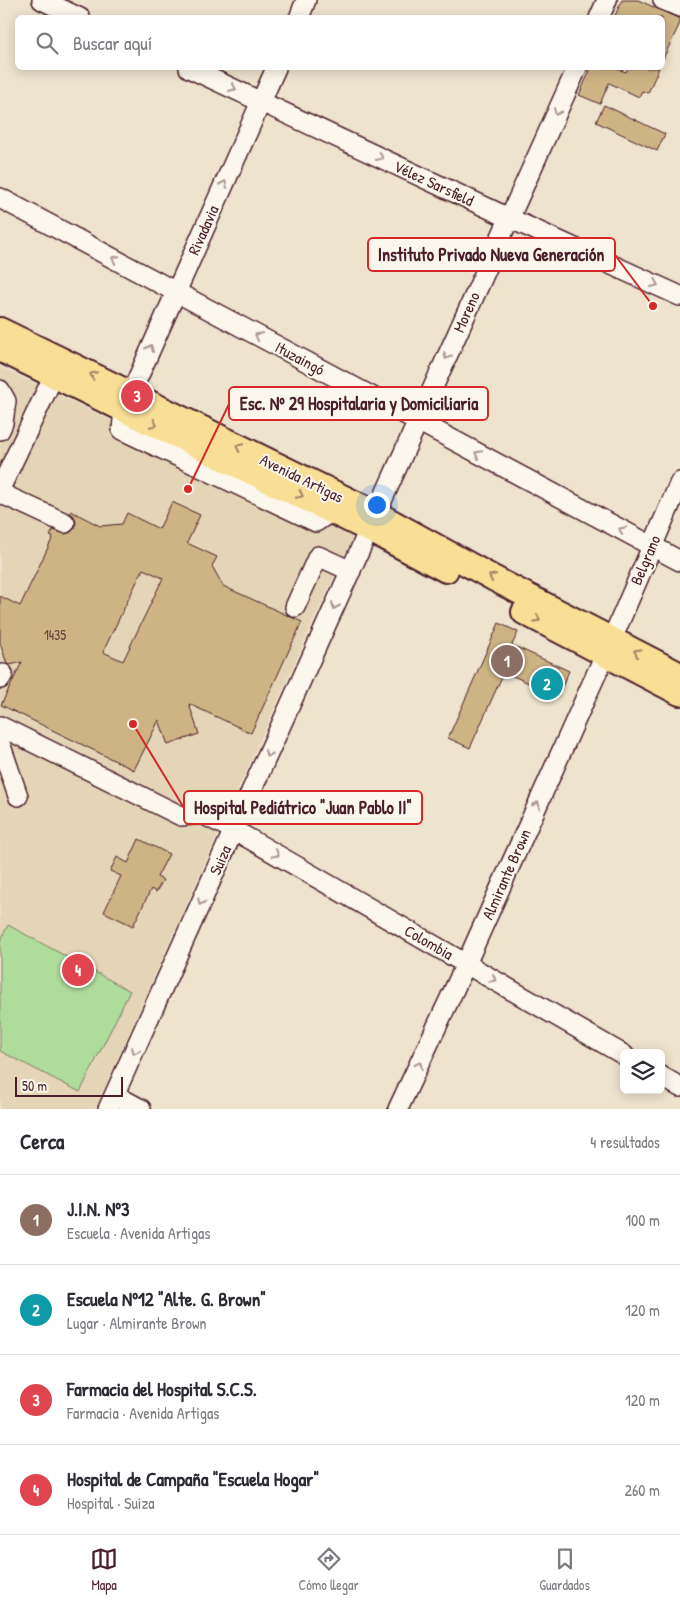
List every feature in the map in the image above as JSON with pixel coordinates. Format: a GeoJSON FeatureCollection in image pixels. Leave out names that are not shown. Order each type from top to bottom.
{"type":"FeatureCollection","features":[{"type":"Feature","properties":{"kind":"main road","name":"Avenida Artigas"},"geometry":{"type":"LineString","coordinates":[[0,330],[127,401],[332,511],[373,522]]}},
{"type":"Feature","properties":{"kind":"main road","name":"Avenida Artigas"},"geometry":{"type":"LineString","coordinates":[[0,349],[54,375],[127,401],[373,522],[492,578],[608,647],[680,693]]}},
{"type":"Feature","properties":{"kind":"main road","name":"Avenida Artigas"},"geometry":{"type":"LineString","coordinates":[[608,647],[680,675]]}},
{"type":"Feature","properties":{"kind":"street"},"geometry":{"type":"LineString","coordinates":[[42,0],[74,15]]}},
{"type":"Feature","properties":{"kind":"street"},"geometry":{"type":"LineString","coordinates":[[300,15],[306,0]]}},
{"type":"Feature","properties":{"kind":"street"},"geometry":{"type":"LineString","coordinates":[[601,15],[607,0]]}},
{"type":"Feature","properties":{"kind":"street"},"geometry":{"type":"LineString","coordinates":[[663,0],[680,8]]}},
{"type":"Feature","properties":{"kind":"street","name":"Vélez Sarsfield"},"geometry":{"type":"LineString","coordinates":[[193,70],[680,296]]}},
{"type":"Feature","properties":{"kind":"street","name":"Rivadavia"},"geometry":{"type":"LineString","coordinates":[[127,401],[275,70]]}},
{"type":"Feature","properties":{"kind":"street","name":"Moreno"},"geometry":{"type":"LineString","coordinates":[[373,522],[576,70]]}},
{"type":"Feature","properties":{"kind":"street","name":"Ituzaingó"},"geometry":{"type":"LineString","coordinates":[[0,198],[680,561]]}},
{"type":"Feature","properties":{"kind":"street"},"geometry":{"type":"LineString","coordinates":[[0,489],[54,375]]}},
{"type":"Feature","properties":{"kind":"street"},"geometry":{"type":"LineString","coordinates":[[0,390],[6,401],[2,426],[26,434]]}},
{"type":"Feature","properties":{"kind":"street","name":"Belgrano"},"geometry":{"type":"LineString","coordinates":[[608,647],[680,482]]}},
{"type":"Feature","properties":{"kind":"street"},"geometry":{"type":"LineString","coordinates":[[0,493],[65,523]]}},
{"type":"Feature","properties":{"kind":"street","name":"Suiza"},"geometry":{"type":"LineString","coordinates":[[112,1102],[373,522]]}},
{"type":"Feature","properties":{"kind":"street"},"geometry":{"type":"LineString","coordinates":[[295,607],[318,556],[351,571]]}},
{"type":"Feature","properties":{"kind":"street","name":"Almirante Brown"},"geometry":{"type":"LineString","coordinates":[[401,1108],[608,647]]}},
{"type":"Feature","properties":{"kind":"street","name":"Colombia"},"geometry":{"type":"LineString","coordinates":[[0,726],[181,816],[202,814],[234,830],[620,1052]]}},
{"type":"Feature","properties":{"kind":"street"},"geometry":{"type":"LineString","coordinates":[[0,743],[18,796]]}},
{"type":"Feature","properties":{"kind":"street"},"geometry":{"type":"LineString","coordinates":[[665,1078],[680,1087]]}},
{"type":"Feature","properties":{"kind":"street"},"geometry":{"type":"LineString","coordinates":[[112,1102],[141,1109]]}},
{"type":"Feature","properties":{"kind":"shaded area"},"geometry":{"type":"Polygon","coordinates":[[[0,367],[353,537],[312,624],[95,1109],[0,1109],[0,367]]]}},
{"type":"Feature","properties":{"kind":"green space"},"geometry":{"type":"Polygon","coordinates":[[[8,925],[130,991],[80,1092],[0,1051],[0,941],[8,925]]]}},
{"type":"Feature","properties":{"kind":"building"},"geometry":{"type":"Polygon","coordinates":[[[622,0],[638,0],[680,19],[680,23],[665,55],[665,15],[615,15],[622,0]]]}},
{"type":"Feature","properties":{"kind":"building"},"geometry":{"type":"Polygon","coordinates":[[[590,70],[620,70],[626,72],[627,70],[658,70],[648,93],[642,91],[639,97],[609,83],[600,104],[579,95],[590,70]]]}},
{"type":"Feature","properties":{"kind":"building"},"geometry":{"type":"Polygon","coordinates":[[[604,105],[665,134],[657,151],[596,122],[604,105]]]}},
{"type":"Feature","properties":{"kind":"building"},"geometry":{"type":"Polygon","coordinates":[[[172,502],[200,515],[187,543],[217,557],[212,566],[223,586],[302,622],[251,733],[189,704],[199,734],[168,745],[159,720],[134,770],[1,705],[22,662],[7,664],[0,643],[0,596],[20,606],[53,537],[50,536],[53,530],[66,534],[75,528],[76,522],[74,516],[70,513],[71,511],[100,526],[122,524],[127,513],[159,529],[172,502]],[[143,569],[103,652],[123,661],[163,578],[143,569]]]}},
{"type":"Feature","properties":{"kind":"building"},"geometry":{"type":"Polygon","coordinates":[[[499,623],[518,632],[512,645],[569,671],[558,696],[504,672],[470,748],[448,738],[499,623]]]}},
{"type":"Feature","properties":{"kind":"building"},"geometry":{"type":"Polygon","coordinates":[[[139,839],[169,854],[157,877],[163,880],[156,892],[151,889],[133,926],[104,912],[121,876],[110,871],[117,857],[128,863],[139,839]]]}},
{"type":"Feature","properties":{"kind":"place","name":"Instituto Privado Nueva Generación"},"geometry":{"type":"Point","coordinates":[653,306]}},
{"type":"Feature","properties":{"kind":"place","name":"Farmacia del Hospital S.C.S."},"geometry":{"type":"Point","coordinates":[137,396]}},
{"type":"Feature","properties":{"kind":"place","name":"Esc. Nº 29 Hospitalaria y Domiciliaria"},"geometry":{"type":"Point","coordinates":[188,489]}},
{"type":"Feature","properties":{"kind":"place","name":"J.I.N. Nº3"},"geometry":{"type":"Point","coordinates":[507,661]}},
{"type":"Feature","properties":{"kind":"place","name":"Escuela Nº12 \"Alte. G. Brown\""},"geometry":{"type":"Point","coordinates":[547,684]}},
{"type":"Feature","properties":{"kind":"place","name":"Hospital Pediátrico \"Juan Pablo II\""},"geometry":{"type":"Point","coordinates":[133,724]}},
{"type":"Feature","properties":{"kind":"place","name":"Hospital de Campaña \"Escuela Hogar\""},"geometry":{"type":"Point","coordinates":[78,970]}}]}
